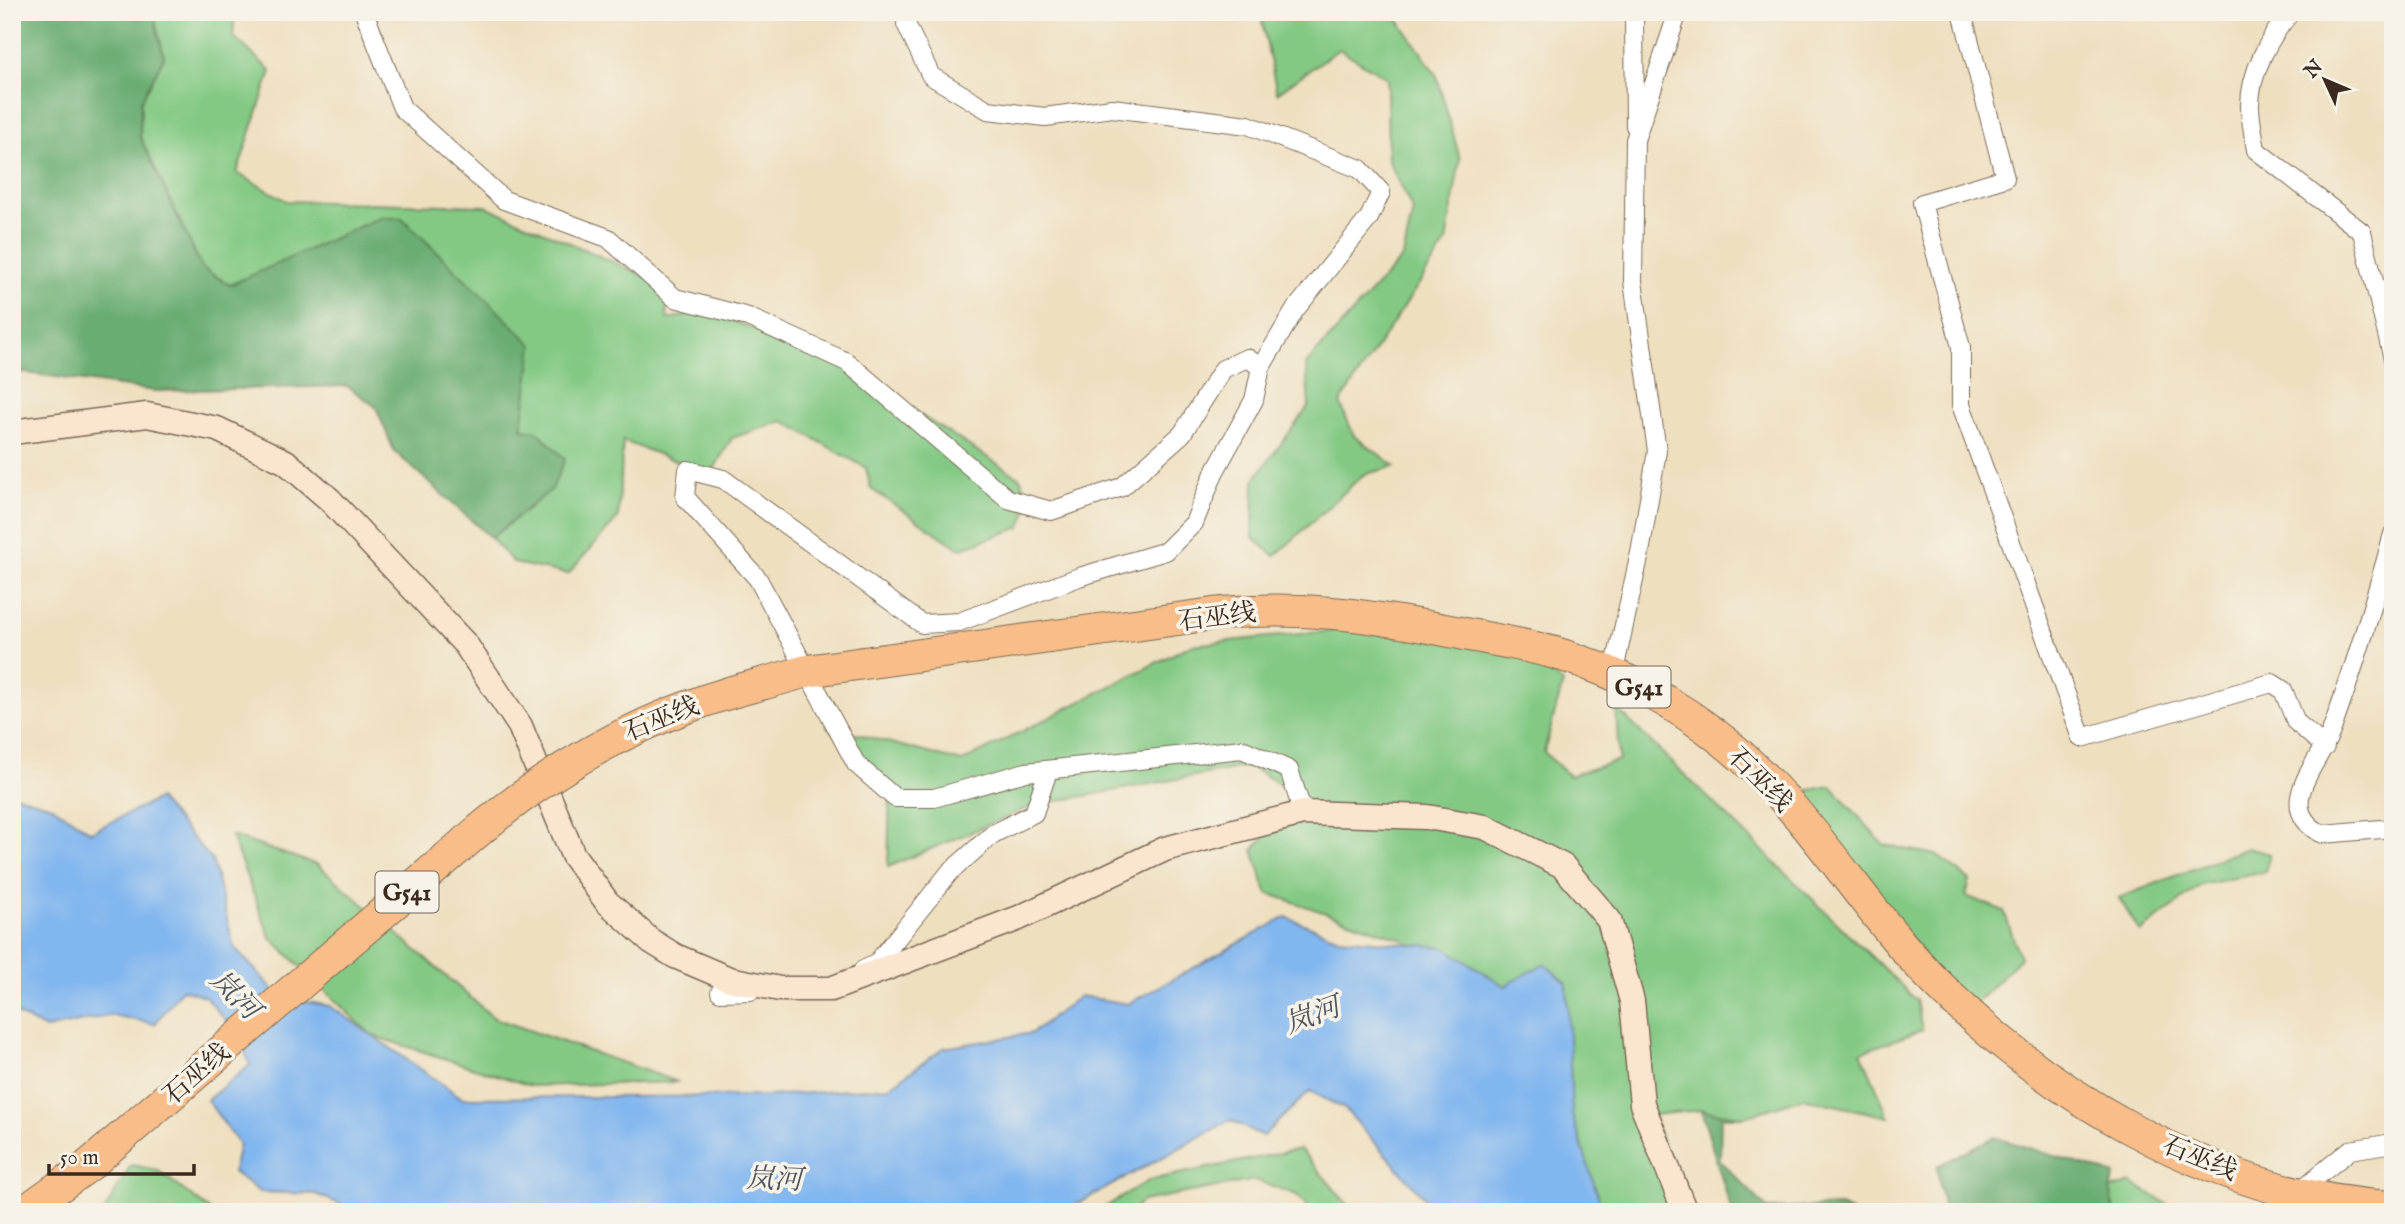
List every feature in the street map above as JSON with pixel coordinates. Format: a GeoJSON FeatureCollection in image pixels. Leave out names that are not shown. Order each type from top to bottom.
{"type":"FeatureCollection","features":[{"type":"Feature","properties":{"kind":"highway","name":"石巫线"},"geometry":{"type":"LineString","coordinates":[[24,1212],[88,1167],[483,827],[549,775],[608,740],[656,718],[728,692],[807,671],[1213,614],[1308,609],[1390,619],[1546,651],[1613,675],[1694,719],[1749,762],[1774,786],[1911,956],[1969,1014],[2014,1052],[2062,1086],[2133,1128],[2213,1165],[2298,1192],[2342,1202],[2393,1207]]}},
{"type":"Feature","properties":{"kind":"street"},"geometry":{"type":"LineString","coordinates":[[364,12],[402,108],[504,200],[608,237],[675,298],[748,317],[847,362],[1008,499],[1051,511],[1122,487],[1182,434],[1223,369],[1247,358],[1261,367]]}},
{"type":"Feature","properties":{"kind":"street"},"geometry":{"type":"LineString","coordinates":[[908,12],[906,24],[931,76],[988,110],[1045,117],[1112,108],[1248,125],[1360,169],[1381,192],[1369,218],[1295,310],[1261,367],[1254,400],[1214,473],[1194,523],[1166,551],[1079,577],[959,622],[922,624],[723,479],[688,470],[685,497],[758,579],[856,764],[895,798],[934,798],[1026,772],[1242,749],[1289,770],[1303,813]]}},
{"type":"Feature","properties":{"kind":"street"},"geometry":{"type":"LineString","coordinates":[[1613,675],[1640,553],[1657,451],[1633,281],[1634,12]]}},
{"type":"Feature","properties":{"kind":"street"},"geometry":{"type":"LineString","coordinates":[[1635,140],[1678,12]]}},
{"type":"Feature","properties":{"kind":"street"},"geometry":{"type":"LineString","coordinates":[[1962,12],[2005,178],[1922,203],[1961,347],[1961,405],[2082,738],[2272,683],[2283,690],[2296,722],[2325,747]]}},
{"type":"Feature","properties":{"kind":"street"},"geometry":{"type":"LineString","coordinates":[[2284,15],[2264,52],[2252,88],[2250,107],[2256,150],[2362,232],[2393,359]]}},
{"type":"Feature","properties":{"kind":"street"},"geometry":{"type":"LineString","coordinates":[[14,432],[147,415],[194,422],[240,437],[286,463],[329,499],[466,645],[520,726],[573,855],[607,902],[659,946],[702,969],[729,979],[780,989],[831,989],[1019,918],[1165,849],[1303,813],[1427,817],[1485,827],[1563,866],[1609,920],[1632,1001],[1642,1104],[1685,1212]]}},
{"type":"Feature","properties":{"kind":"street"},"geometry":{"type":"LineString","coordinates":[[2393,534],[2360,651],[2325,747],[2300,796],[2304,820],[2323,834],[2393,828]]}},
{"type":"Feature","properties":{"kind":"street"},"geometry":{"type":"LineString","coordinates":[[720,992],[818,989],[876,964],[950,872],[993,834],[1034,813],[1048,771]]}},
{"type":"Feature","properties":{"kind":"street"},"geometry":{"type":"LineString","coordinates":[[2298,1192],[2350,1150],[2393,1143]]}},
{"type":"Feature","properties":{"kind":"green space"},"geometry":{"type":"Polygon","coordinates":[[[12,12],[153,12],[164,57],[141,101],[140,137],[202,268],[230,285],[381,217],[402,218],[533,345],[522,429],[537,431],[565,459],[552,489],[491,538],[394,451],[376,407],[347,386],[155,391],[12,371],[12,12]]]}},
{"type":"Feature","properties":{"kind":"green space"},"geometry":{"type":"Polygon","coordinates":[[[153,12],[235,12],[233,36],[271,71],[237,173],[287,201],[486,206],[665,285],[667,319],[706,312],[815,349],[1020,478],[1031,499],[1021,527],[960,549],[871,489],[866,468],[783,421],[732,438],[711,474],[623,441],[618,518],[568,574],[514,563],[491,538],[552,489],[522,430],[381,217],[230,285],[202,268],[140,137],[141,101],[164,57],[153,12]]]}},
{"type":"Feature","properties":{"kind":"green space"},"geometry":{"type":"Polygon","coordinates":[[[1260,12],[1393,12],[1437,76],[1460,159],[1446,243],[1340,403],[1354,436],[1395,466],[1363,475],[1275,556],[1253,538],[1254,480],[1309,406],[1306,364],[1403,257],[1413,211],[1388,160],[1387,78],[1339,49],[1277,93],[1260,12]]]}},
{"type":"Feature","properties":{"kind":"green space"},"geometry":{"type":"Polygon","coordinates":[[[1348,629],[1507,644],[1563,683],[1544,752],[1569,776],[1619,760],[1616,708],[1916,1000],[1922,1030],[1861,1052],[1889,1117],[1803,1098],[1744,1117],[1701,1110],[1653,1115],[1686,1212],[1567,1212],[1517,1077],[1405,940],[1267,893],[1253,850],[1301,797],[1249,766],[1035,805],[888,867],[890,790],[827,726],[962,762],[1191,645],[1348,629]]]}},
{"type":"Feature","properties":{"kind":"green space"},"geometry":{"type":"Polygon","coordinates":[[[1831,786],[1884,845],[1936,855],[1970,880],[1966,896],[2004,911],[2020,958],[1977,1002],[1937,1007],[1922,952],[1786,794],[1831,786]]]}},
{"type":"Feature","properties":{"kind":"green space"},"geometry":{"type":"Polygon","coordinates":[[[231,836],[318,865],[494,1018],[678,1082],[531,1086],[371,1035],[270,937],[231,836]]]}},
{"type":"Feature","properties":{"kind":"green space"},"geometry":{"type":"Polygon","coordinates":[[[2247,848],[2270,854],[2265,872],[2201,885],[2140,932],[2119,898],[2247,848]]]}},
{"type":"Feature","properties":{"kind":"green space"},"geometry":{"type":"Polygon","coordinates":[[[1701,1110],[1744,1117],[1721,1117],[1720,1161],[1768,1209],[1841,1206],[1853,1212],[1732,1212],[1701,1110]]]}},
{"type":"Feature","properties":{"kind":"green space"},"geometry":{"type":"Polygon","coordinates":[[[1994,1137],[2115,1175],[2110,1189],[2115,1212],[1944,1212],[1937,1166],[1994,1137]]]}},
{"type":"Feature","properties":{"kind":"green space"},"geometry":{"type":"Polygon","coordinates":[[[1300,1149],[1354,1212],[1312,1212],[1297,1195],[1255,1180],[1142,1201],[1132,1212],[1097,1212],[1150,1180],[1300,1149]]]}},
{"type":"Feature","properties":{"kind":"green space"},"geometry":{"type":"Polygon","coordinates":[[[131,1165],[157,1170],[212,1212],[104,1212],[131,1165]]]}},
{"type":"Feature","properties":{"kind":"green space"},"geometry":{"type":"Polygon","coordinates":[[[2132,1183],[2169,1205],[2168,1212],[2115,1212],[2110,1189],[2132,1183]]]}},
{"type":"Feature","properties":{"kind":"water","name":"岚河"},"geometry":{"type":"Polygon","coordinates":[[[12,794],[52,806],[91,832],[158,799],[212,860],[234,947],[280,997],[330,1006],[462,1098],[769,1096],[889,1087],[944,1048],[1032,1033],[1080,996],[1128,1004],[1286,917],[1339,938],[1443,947],[1505,986],[1544,964],[1567,983],[1572,1115],[1603,1212],[1437,1212],[1345,1109],[1310,1091],[1263,1136],[1230,1120],[1063,1212],[359,1212],[316,1194],[260,1192],[233,1172],[239,1144],[207,1100],[250,1065],[240,1037],[205,996],[182,989],[155,1024],[111,1015],[46,1029],[12,1012],[12,794]]]}}]}
